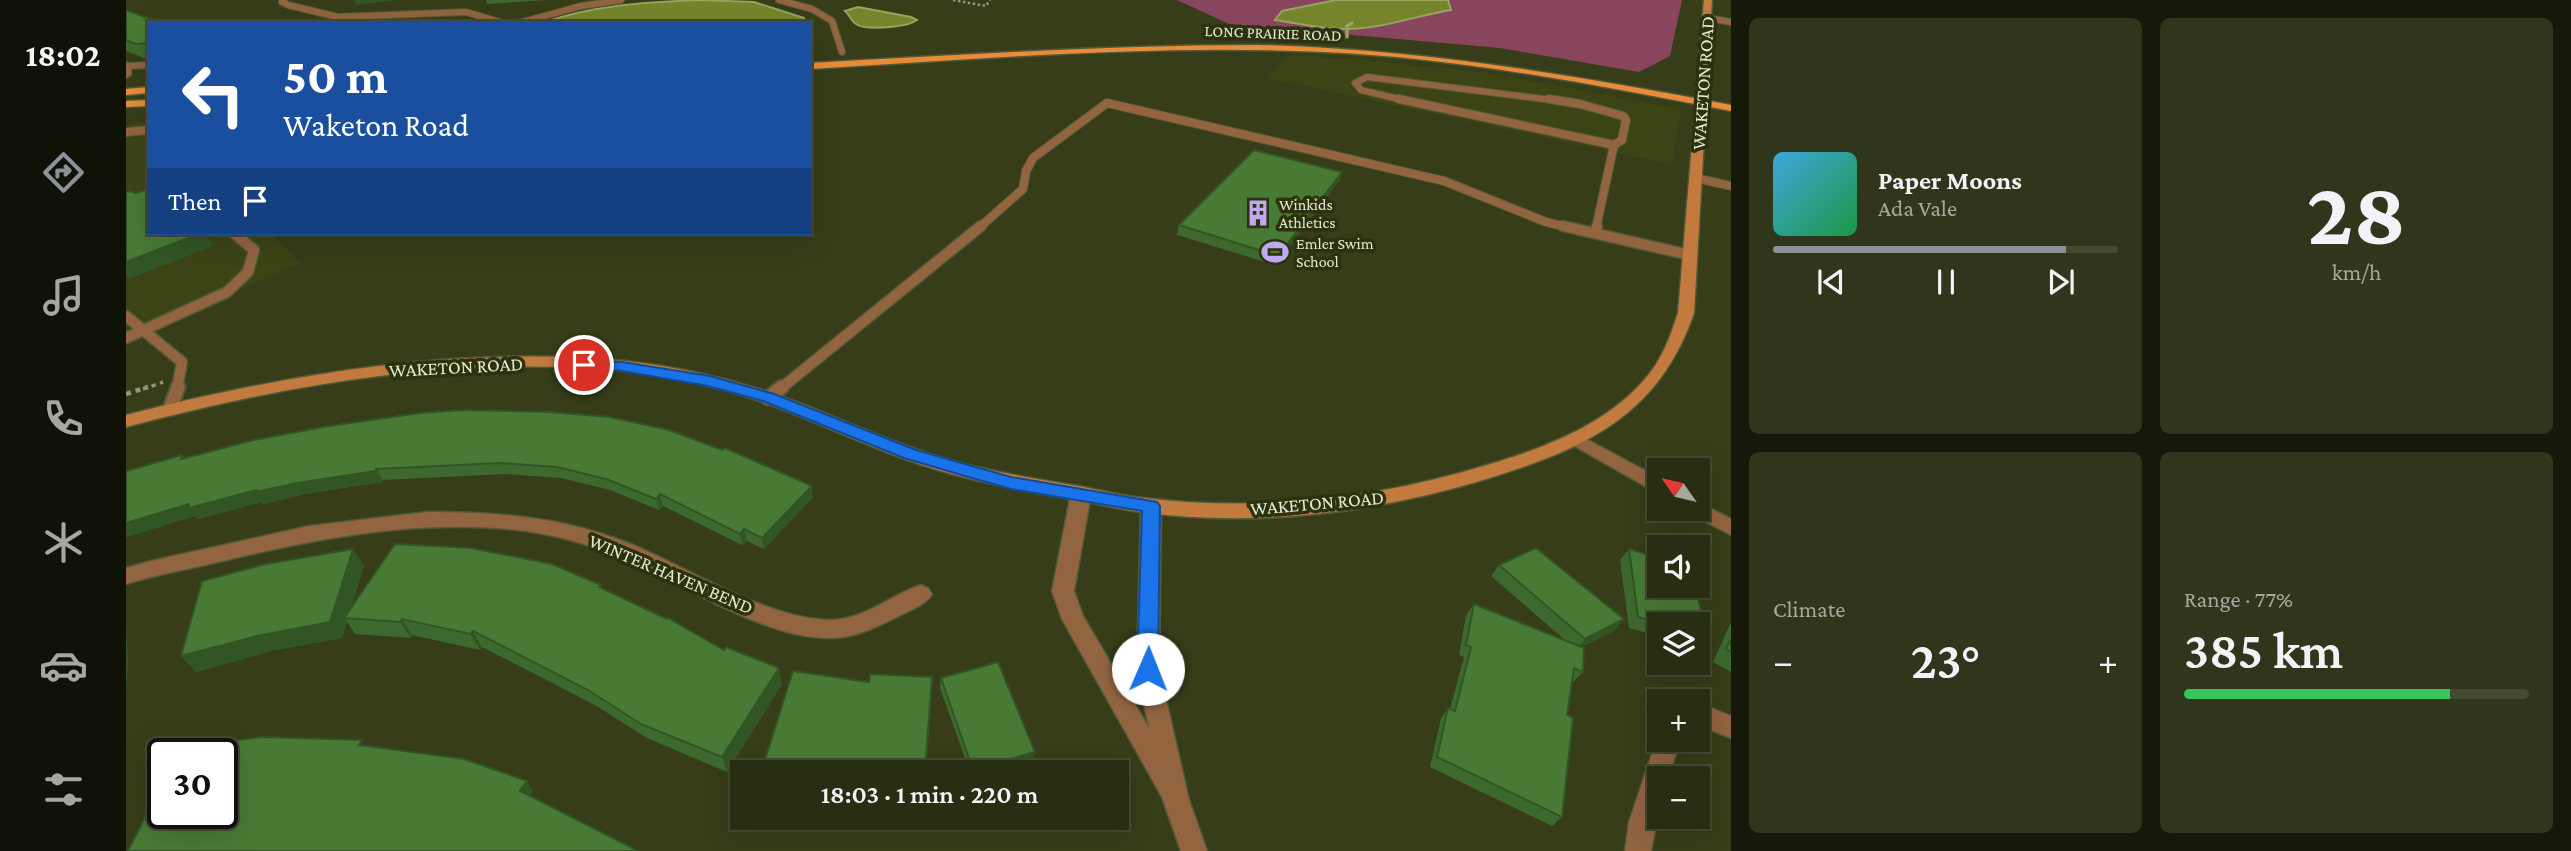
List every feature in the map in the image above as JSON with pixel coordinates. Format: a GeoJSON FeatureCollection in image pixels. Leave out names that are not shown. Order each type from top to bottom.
{"type":"FeatureCollection","features":[{"type":"Feature","properties":{"kind":"main road","name":"LONG PRAIRIE ROAD"},"geometry":{"type":"LineString","coordinates":[[1034,42],[1194,38],[1322,41],[1442,51],[1552,65],[1701,97],[1731,108]]}},
{"type":"Feature","properties":{"kind":"main road","name":"LONG PRAIRIE ROAD"},"geometry":{"type":"LineString","coordinates":[[812,66],[1117,48],[1199,46],[1326,49],[1444,60],[1701,97],[1731,98]]}},
{"type":"Feature","properties":{"kind":"main road"},"geometry":{"type":"LineString","coordinates":[[843,65],[836,53],[853,52]]}},
{"type":"Feature","properties":{"kind":"main road"},"geometry":{"type":"LineString","coordinates":[[126,92],[147,90]]}},
{"type":"Feature","properties":{"kind":"main road"},"geometry":{"type":"LineString","coordinates":[[126,104],[147,103]]}},
{"type":"Feature","properties":{"kind":"street","name":"WAKETON ROAD"},"geometry":{"type":"LineString","coordinates":[[126,421],[170,409],[342,375],[406,368],[514,363],[622,366],[710,381],[768,398],[910,454],[1011,483],[1151,506],[1271,511],[1401,495],[1453,484],[1575,439],[1639,397],[1657,377],[1671,355],[1686,313],[1708,0]]}},
{"type":"Feature","properties":{"kind":"street"},"geometry":{"type":"LineString","coordinates":[[1575,439],[1647,480]]}},
{"type":"Feature","properties":{"kind":"street"},"geometry":{"type":"LineString","coordinates":[[1081,494],[1063,591],[1079,631],[1177,800]]}},
{"type":"Feature","properties":{"kind":"street"},"geometry":{"type":"LineString","coordinates":[[1151,506],[1148,669],[1177,800],[1194,851]]}},
{"type":"Feature","properties":{"kind":"street"},"geometry":{"type":"LineString","coordinates":[[1710,516],[1731,528]]}},
{"type":"Feature","properties":{"kind":"street","name":"WINTER HAVEN BEND"},"geometry":{"type":"LineString","coordinates":[[126,576],[300,535],[352,526],[426,518],[491,519],[552,527],[613,545],[729,599],[801,626],[835,629],[876,616],[921,594]]}},
{"type":"Feature","properties":{"kind":"street"},"geometry":{"type":"LineString","coordinates":[[1710,719],[1731,727]]}},
{"type":"Feature","properties":{"kind":"street"},"geometry":{"type":"LineString","coordinates":[[1638,851],[1642,822],[1664,752]]}},
{"type":"Feature","properties":{"kind":"lane"},"geometry":{"type":"LineString","coordinates":[[284,0],[282,2],[288,5],[338,17],[466,12],[496,21]]}},
{"type":"Feature","properties":{"kind":"lane"},"geometry":{"type":"LineString","coordinates":[[526,21],[581,6],[621,0]]}},
{"type":"Feature","properties":{"kind":"lane"},"geometry":{"type":"LineString","coordinates":[[779,0],[811,9],[832,21],[836,53]]}},
{"type":"Feature","properties":{"kind":"lane"},"geometry":{"type":"LineString","coordinates":[[1708,18],[1731,22]]}},
{"type":"Feature","properties":{"kind":"lane"},"geometry":{"type":"LineString","coordinates":[[127,69],[147,65]]}},
{"type":"Feature","properties":{"kind":"lane"},"geometry":{"type":"LineString","coordinates":[[1595,233],[1614,145],[1622,140],[1626,120],[1612,111],[1517,94],[1428,83],[1367,77],[1355,83],[1361,90],[1375,94],[1614,145]]}},
{"type":"Feature","properties":{"kind":"lane"},"geometry":{"type":"LineString","coordinates":[[768,398],[1001,210],[1023,189],[1026,171],[1033,158],[1107,103],[1444,181],[1546,222],[1690,256]]}},
{"type":"Feature","properties":{"kind":"lane"},"geometry":{"type":"LineString","coordinates":[[126,132],[147,130]]}},
{"type":"Feature","properties":{"kind":"lane"},"geometry":{"type":"LineString","coordinates":[[1696,178],[1731,186]]}},
{"type":"Feature","properties":{"kind":"lane"},"geometry":{"type":"LineString","coordinates":[[126,338],[228,292],[248,272],[254,250],[236,235]]}},
{"type":"Feature","properties":{"kind":"lane"},"geometry":{"type":"LineString","coordinates":[[126,316],[182,362],[181,378],[170,409]]}},
{"type":"Feature","properties":{"kind":"path"},"geometry":{"type":"LineString","coordinates":[[953,0],[986,6],[990,0]]}},
{"type":"Feature","properties":{"kind":"path"},"geometry":{"type":"LineString","coordinates":[[126,394],[181,378]]}},
{"type":"Feature","properties":{"kind":"shaded area"},"geometry":{"type":"Polygon","coordinates":[[[700,0],[754,2],[804,18],[804,21],[548,21],[600,8],[700,0]]]}},
{"type":"Feature","properties":{"kind":"shaded area"},"geometry":{"type":"Polygon","coordinates":[[[1177,0],[1682,0],[1670,56],[1639,72],[1500,48],[1229,24],[1177,0]]]}},
{"type":"Feature","properties":{"kind":"shaded area"},"geometry":{"type":"Polygon","coordinates":[[[1336,0],[1448,0],[1451,10],[1356,29],[1325,28],[1275,20],[1282,11],[1336,0]]]}},
{"type":"Feature","properties":{"kind":"shaded area"},"geometry":{"type":"Polygon","coordinates":[[[858,7],[917,20],[905,25],[887,27],[861,26],[854,23],[845,11],[858,7]]]}},
{"type":"Feature","properties":{"kind":"shaded area"},"geometry":{"type":"Polygon","coordinates":[[[1289,55],[1482,72],[1681,109],[1672,165],[1268,78],[1289,55]]]}},
{"type":"Feature","properties":{"kind":"shaded area"},"geometry":{"type":"Polygon","coordinates":[[[147,122],[147,235],[272,235],[300,263],[126,341],[126,124],[147,122]]]}},
{"type":"Feature","properties":{"kind":"building"},"geometry":{"type":"Polygon","coordinates":[[[126,10],[156,21],[147,21],[147,43],[136,44],[126,40],[126,10]]]}},
{"type":"Feature","properties":{"kind":"building","name":"Winkids Athletics"},"geometry":{"type":"Polygon","coordinates":[[[1254,150],[1342,172],[1278,256],[1179,225],[1254,150]]]}},
{"type":"Feature","properties":{"kind":"building"},"geometry":{"type":"Polygon","coordinates":[[[147,190],[147,235],[196,235],[126,262],[126,192],[147,190]]]}},
{"type":"Feature","properties":{"kind":"building"},"geometry":{"type":"Polygon","coordinates":[[[463,410],[610,417],[669,430],[722,450],[725,448],[812,486],[762,538],[744,529],[740,534],[660,494],[656,499],[606,479],[557,467],[500,463],[376,469],[255,492],[256,490],[189,508],[189,504],[126,523],[126,471],[182,455],[181,459],[254,440],[329,426],[420,413],[463,410]]]}},
{"type":"Feature","properties":{"kind":"building"},"geometry":{"type":"Polygon","coordinates":[[[395,544],[471,548],[552,564],[668,618],[724,650],[726,647],[779,668],[722,757],[641,724],[588,690],[473,631],[470,634],[402,619],[400,622],[344,618],[395,544]]]}},
{"type":"Feature","properties":{"kind":"building"},"geometry":{"type":"Polygon","coordinates":[[[1536,548],[1624,619],[1585,639],[1499,565],[1536,548]]]}},
{"type":"Feature","properties":{"kind":"building"},"geometry":{"type":"Polygon","coordinates":[[[353,549],[330,622],[257,636],[181,656],[202,581],[266,564],[353,549]]]}},
{"type":"Feature","properties":{"kind":"building"},"geometry":{"type":"Polygon","coordinates":[[[1629,549],[1647,554],[1647,598],[1698,598],[1701,612],[1647,612],[1647,619],[1638,617],[1629,549]]]}},
{"type":"Feature","properties":{"kind":"building"},"geometry":{"type":"Polygon","coordinates":[[[1474,604],[1584,648],[1583,672],[1574,668],[1567,715],[1573,718],[1562,817],[1437,757],[1448,708],[1455,711],[1471,647],[1466,645],[1474,604]]]}},
{"type":"Feature","properties":{"kind":"building"},"geometry":{"type":"Polygon","coordinates":[[[1731,639],[1731,652],[1726,649],[1731,639]]]}},
{"type":"Feature","properties":{"kind":"building"},"geometry":{"type":"Polygon","coordinates":[[[998,662],[1035,752],[1007,760],[970,760],[941,678],[998,662]]]}},
{"type":"Feature","properties":{"kind":"building"},"geometry":{"type":"Polygon","coordinates":[[[793,671],[869,682],[870,674],[932,677],[926,760],[765,760],[793,671]]]}},
{"type":"Feature","properties":{"kind":"building"},"geometry":{"type":"Polygon","coordinates":[[[262,737],[362,740],[359,745],[464,759],[527,781],[520,791],[638,851],[128,851],[147,814],[147,829],[238,829],[238,740],[262,737]]]}},
{"type":"Feature","properties":{"kind":"waterway"},"geometry":{"type":"LineString","coordinates":[[1347,37],[1347,26],[1352,23]]}},
{"type":"Feature","properties":{"kind":"place","name":"Winkids Athletics"},"geometry":{"type":"Point","coordinates":[1258,213]}},
{"type":"Feature","properties":{"kind":"place","name":"Emler Swim School"},"geometry":{"type":"Point","coordinates":[1275,252]}},
{"type":"Feature","properties":{"kind":"route"},"geometry":{"type":"LineString","coordinates":[[584,365],[622,366],[710,381],[768,398],[910,454],[965,470],[1011,483],[1151,506],[1148,669]]}}]}
